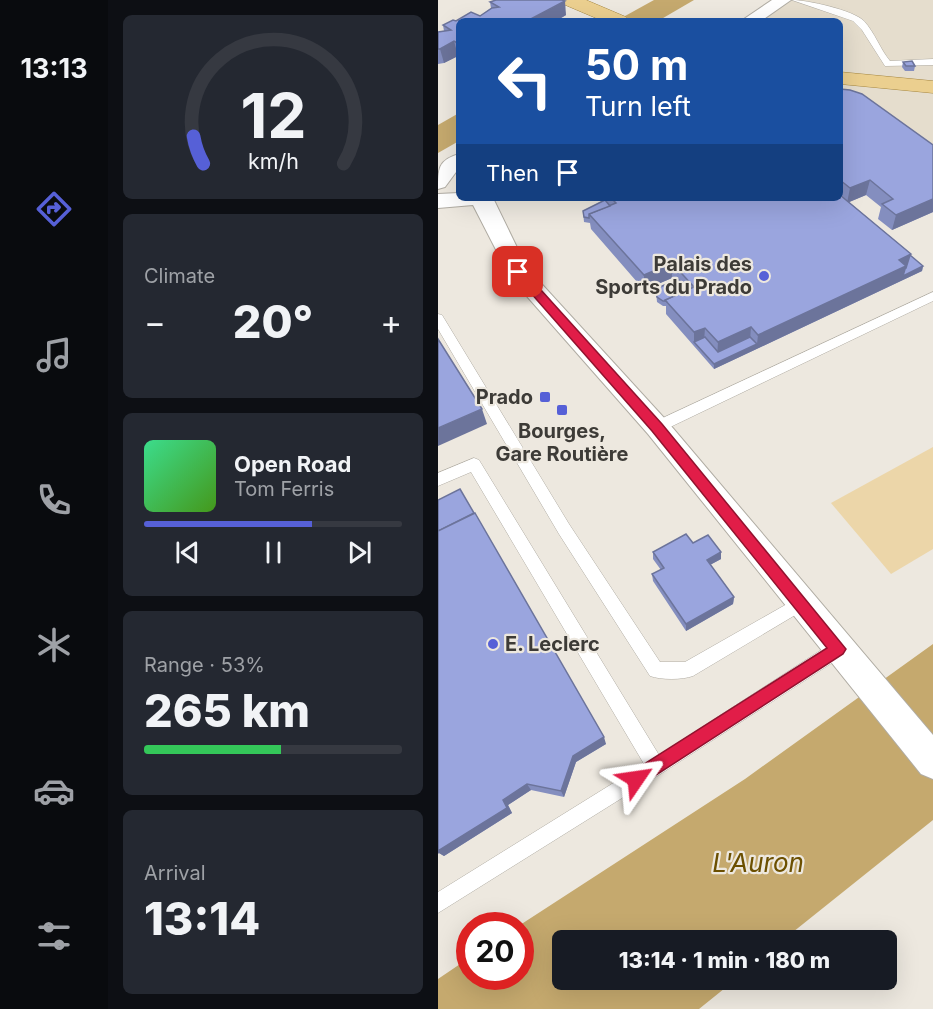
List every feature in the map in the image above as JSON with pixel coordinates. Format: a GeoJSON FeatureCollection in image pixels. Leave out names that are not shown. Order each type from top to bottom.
{"type":"FeatureCollection","features":[{"type":"Feature","properties":{"kind":"main road"},"geometry":{"type":"LineString","coordinates":[[570,0],[611,18]]}},
{"type":"Feature","properties":{"kind":"main road"},"geometry":{"type":"LineString","coordinates":[[843,78],[928,87]]}},
{"type":"Feature","properties":{"kind":"street"},"geometry":{"type":"LineString","coordinates":[[754,18],[783,0]]}},
{"type":"Feature","properties":{"kind":"street"},"geometry":{"type":"LineString","coordinates":[[438,183],[451,164],[456,162]]}},
{"type":"Feature","properties":{"kind":"street"},"geometry":{"type":"LineString","coordinates":[[438,193],[456,182]]}},
{"type":"Feature","properties":{"kind":"street"},"geometry":{"type":"LineString","coordinates":[[438,201],[456,200]]}},
{"type":"Feature","properties":{"kind":"street"},"geometry":{"type":"LineString","coordinates":[[482,201],[518,272],[657,427],[796,606],[933,762]]}},
{"type":"Feature","properties":{"kind":"street"},"geometry":{"type":"LineString","coordinates":[[843,661],[933,776]]}},
{"type":"Feature","properties":{"kind":"lane"},"geometry":{"type":"LineString","coordinates":[[796,0],[856,19],[863,24],[880,56],[888,64],[933,62]]}},
{"type":"Feature","properties":{"kind":"lane"},"geometry":{"type":"LineString","coordinates":[[657,427],[933,296]]}},
{"type":"Feature","properties":{"kind":"lane"},"geometry":{"type":"LineString","coordinates":[[438,318],[564,529],[656,670],[687,670],[796,606]]}},
{"type":"Feature","properties":{"kind":"lane"},"geometry":{"type":"LineString","coordinates":[[438,480],[474,464],[656,767]]}},
{"type":"Feature","properties":{"kind":"lane"},"geometry":{"type":"LineString","coordinates":[[438,903],[656,767],[843,661]]}},
{"type":"Feature","properties":{"kind":"shaded area"},"geometry":{"type":"Polygon","coordinates":[[[780,0],[933,0],[933,163],[843,97],[843,18],[752,18],[780,0]]]}},
{"type":"Feature","properties":{"kind":"shaded area"},"geometry":{"type":"Polygon","coordinates":[[[933,447],[933,549],[891,574],[831,503],[933,447]]]}},
{"type":"Feature","properties":{"kind":"water"},"geometry":{"type":"Polygon","coordinates":[[[654,0],[694,0],[663,18],[621,18],[654,0]]]}},
{"type":"Feature","properties":{"kind":"water"},"geometry":{"type":"Polygon","coordinates":[[[456,115],[456,143],[438,153],[438,125],[456,115]]]}},
{"type":"Feature","properties":{"kind":"water","name":"L'Auron"},"geometry":{"type":"Polygon","coordinates":[[[933,644],[933,820],[796,930],[552,930],[552,990],[723,990],[699,1009],[438,1009],[438,979],[456,967],[456,990],[534,990],[534,916],[745,779],[933,644]]]}},
{"type":"Feature","properties":{"kind":"building"},"geometry":{"type":"Polygon","coordinates":[[[496,0],[565,1],[533,18],[461,18],[471,12],[480,16],[492,8],[499,7],[490,2],[496,0]]]}},
{"type":"Feature","properties":{"kind":"building"},"geometry":{"type":"Polygon","coordinates":[[[453,20],[456,21],[456,42],[454,41],[438,49],[438,32],[451,30],[443,25],[453,20]]]}},
{"type":"Feature","properties":{"kind":"building"},"geometry":{"type":"Polygon","coordinates":[[[912,61],[915,66],[906,66],[903,62],[912,61]]]}},
{"type":"Feature","properties":{"kind":"building"},"geometry":{"type":"Polygon","coordinates":[[[843,89],[862,94],[933,145],[933,199],[896,215],[882,204],[893,199],[870,180],[850,188],[843,182],[843,89]]]}},
{"type":"Feature","properties":{"kind":"building","name":"Palais des Sports du Prado"},"geometry":{"type":"Polygon","coordinates":[[[843,197],[911,254],[899,260],[906,266],[758,335],[751,327],[718,342],[705,328],[694,332],[665,300],[694,287],[672,263],[644,275],[589,214],[616,203],[614,201],[843,201],[843,197]]]}},
{"type":"Feature","properties":{"kind":"building"},"geometry":{"type":"Polygon","coordinates":[[[603,201],[610,206],[589,214],[589,218],[584,217],[583,211],[603,201]]]}},
{"type":"Feature","properties":{"kind":"building"},"geometry":{"type":"Polygon","coordinates":[[[910,255],[923,266],[903,276],[906,268],[910,255]]]}},
{"type":"Feature","properties":{"kind":"building"},"geometry":{"type":"Polygon","coordinates":[[[678,279],[688,290],[666,301],[657,297],[656,291],[660,287],[678,279]]]}},
{"type":"Feature","properties":{"kind":"building"},"geometry":{"type":"Polygon","coordinates":[[[705,337],[718,352],[750,337],[757,344],[714,364],[694,342],[705,337]]]}},
{"type":"Feature","properties":{"kind":"building"},"geometry":{"type":"Polygon","coordinates":[[[438,339],[482,409],[438,428],[438,339]]]}},
{"type":"Feature","properties":{"kind":"building"},"geometry":{"type":"Polygon","coordinates":[[[460,489],[474,513],[438,531],[438,500],[460,489]]]}},
{"type":"Feature","properties":{"kind":"building","name":"E. Leclerc"},"geometry":{"type":"Polygon","coordinates":[[[475,513],[604,737],[573,756],[561,791],[527,784],[503,800],[507,808],[438,851],[438,531],[475,513]]]}},
{"type":"Feature","properties":{"kind":"building"},"geometry":{"type":"Polygon","coordinates":[[[686,534],[693,543],[708,535],[721,552],[707,560],[734,597],[686,624],[652,574],[664,568],[653,552],[686,534]]]}},
{"type":"Feature","properties":{"kind":"place","name":"Palais des Sports du Prado"},"geometry":{"type":"Point","coordinates":[764,276]}},
{"type":"Feature","properties":{"kind":"place","name":"Prado"},"geometry":{"type":"Point","coordinates":[545,397]}},
{"type":"Feature","properties":{"kind":"place","name":"Bourges, Gare Routière"},"geometry":{"type":"Point","coordinates":[562,410]}},
{"type":"Feature","properties":{"kind":"place","name":"E. Leclerc"},"geometry":{"type":"Point","coordinates":[493,644]}},
{"type":"Feature","properties":{"kind":"route"},"geometry":{"type":"LineString","coordinates":[[518,272],[657,427],[838,649],[636,779]]}}]}
